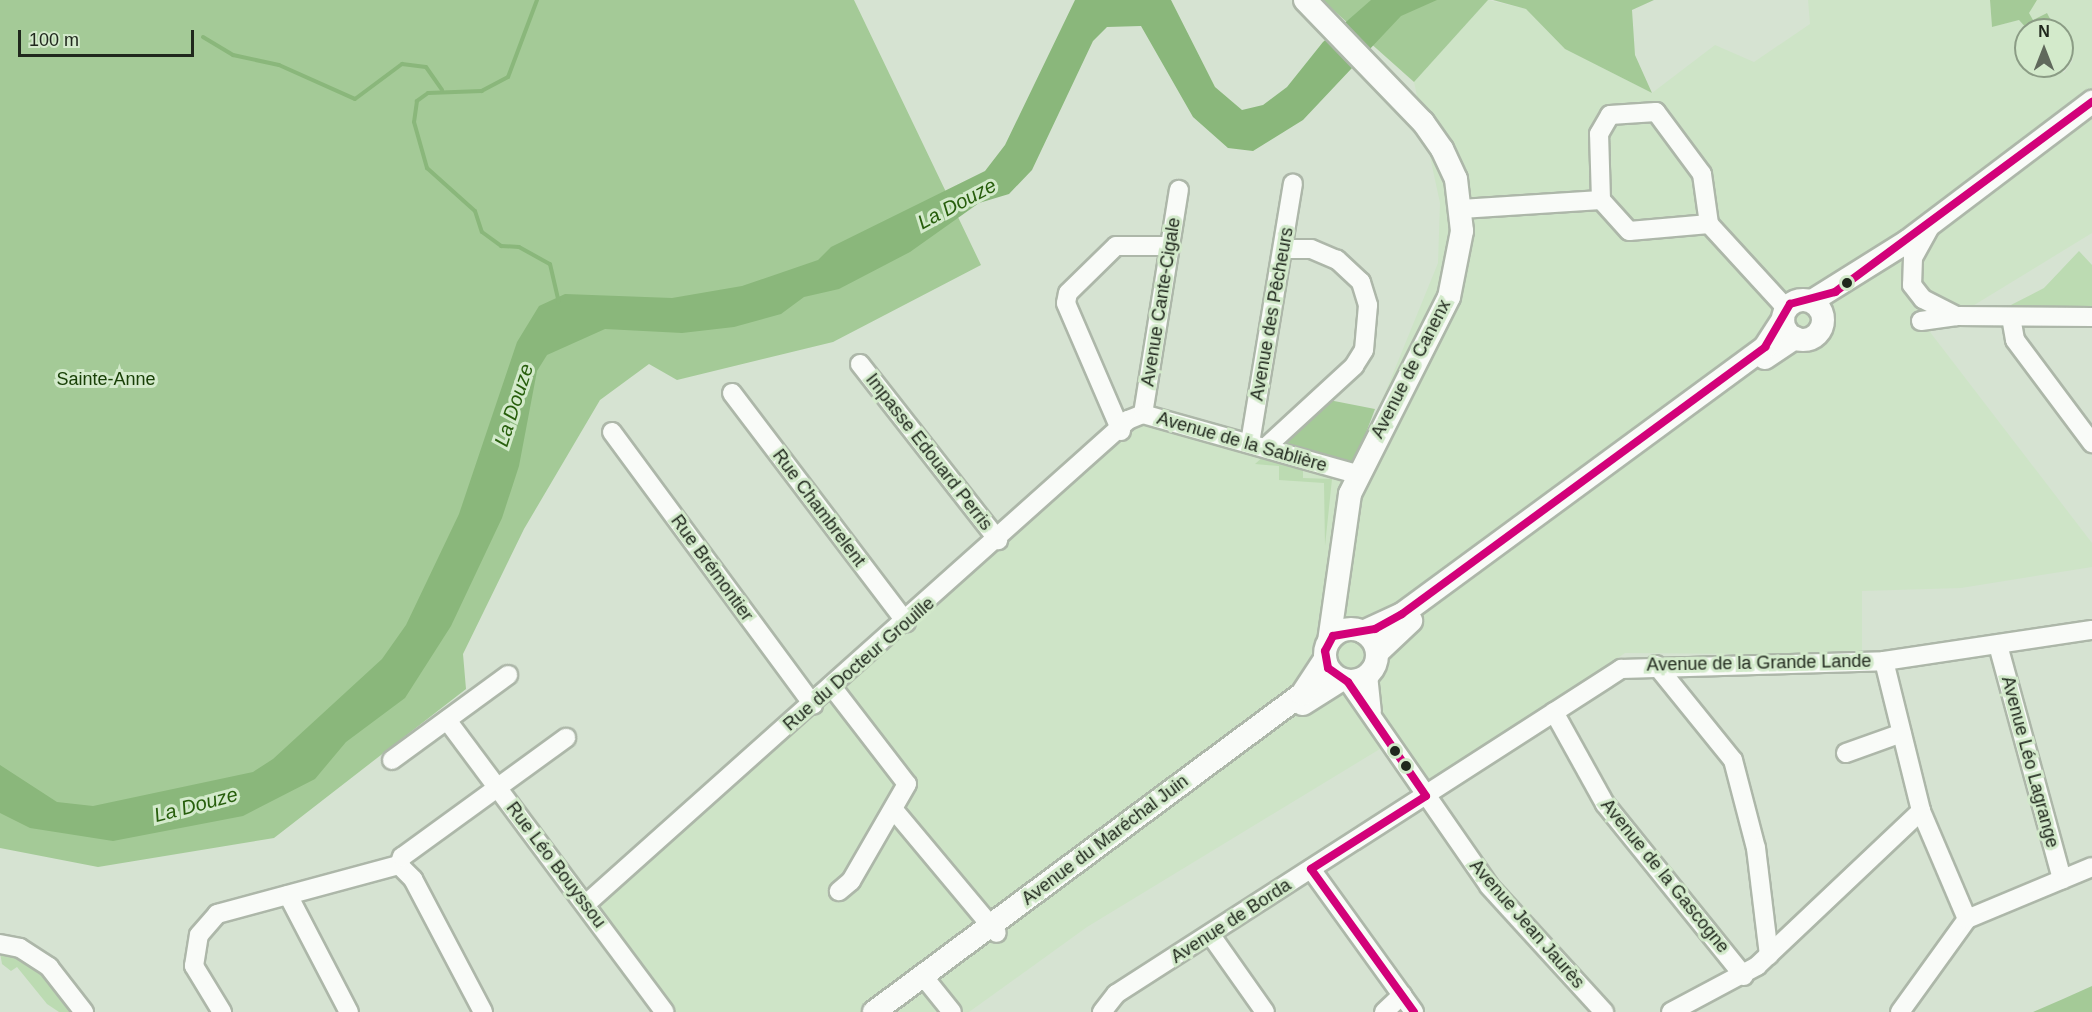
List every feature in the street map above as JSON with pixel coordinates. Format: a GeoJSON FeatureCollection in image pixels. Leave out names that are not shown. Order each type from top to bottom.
{"type":"FeatureCollection","features":[{"type":"Feature","properties":{"kind":"main road","name":"Avenue de Canenx"},"geometry":{"type":"LineString","coordinates":[[1305,0],[1366,63],[1442,149],[1461,209],[1460,255],[1449,297],[1357,474],[1340,543],[1337,596],[1327,650]]}},
{"type":"Feature","properties":{"kind":"main road"},"geometry":{"type":"LineString","coordinates":[[1788,322],[1815,336],[1818,310],[2092,102]]}},
{"type":"Feature","properties":{"kind":"main road"},"geometry":{"type":"LineString","coordinates":[[1788,322],[1430,605],[1352,679],[1327,650],[1344,630],[1360,631],[1402,614],[1765,346],[1788,322],[1795,301],[1818,310]]}},
{"type":"Feature","properties":{"kind":"main road"},"geometry":{"type":"LineString","coordinates":[[1337,596],[1377,653]]}},
{"type":"Feature","properties":{"kind":"main road","name":"Avenue du Maréchal Juin"},"geometry":{"type":"LineString","coordinates":[[890,1012],[926,980],[1302,694],[1327,650]]}},
{"type":"Feature","properties":{"kind":"main road","name":"Avenue du Maréchal Juin"},"geometry":{"type":"LineString","coordinates":[[993,929],[1352,679]]}},
{"type":"Feature","properties":{"kind":"main road","name":"Avenue du Maréchal Juin"},"geometry":{"type":"LineString","coordinates":[[874,1012],[926,980]]}},
{"type":"Feature","properties":{"kind":"street"},"geometry":{"type":"LineString","coordinates":[[1709,225],[1629,231],[1601,200],[1599,134],[1610,115],[1656,112],[1702,174],[1709,225],[1746,266],[1788,322]]}},
{"type":"Feature","properties":{"kind":"street","name":"Avenue des Pêcheurs"},"geometry":{"type":"LineString","coordinates":[[1258,445],[1293,184]]}},
{"type":"Feature","properties":{"kind":"street","name":"Avenue Cante-Cigale"},"geometry":{"type":"LineString","coordinates":[[1131,422],[1170,246],[1179,190]]}},
{"type":"Feature","properties":{"kind":"street"},"geometry":{"type":"LineString","coordinates":[[1461,209],[1601,200]]}},
{"type":"Feature","properties":{"kind":"street"},"geometry":{"type":"LineString","coordinates":[[1932,223],[1913,258],[1912,285],[1923,299],[1957,316]]}},
{"type":"Feature","properties":{"kind":"street"},"geometry":{"type":"LineString","coordinates":[[1131,422],[1066,303],[1068,293],[1105,252],[1116,246],[1170,246]]}},
{"type":"Feature","properties":{"kind":"street"},"geometry":{"type":"LineString","coordinates":[[1258,445],[1354,366],[1364,350],[1368,305],[1361,282],[1336,260],[1311,249],[1285,249]]}},
{"type":"Feature","properties":{"kind":"street"},"geometry":{"type":"LineString","coordinates":[[1921,321],[1957,316],[2092,317]]}},
{"type":"Feature","properties":{"kind":"street"},"geometry":{"type":"LineString","coordinates":[[2011,317],[2015,340],[2092,443]]}},
{"type":"Feature","properties":{"kind":"street","name":"Impasse Edouard Perris"},"geometry":{"type":"LineString","coordinates":[[861,364],[998,540]]}},
{"type":"Feature","properties":{"kind":"street","name":"Rue Chambrelent"},"geometry":{"type":"LineString","coordinates":[[732,393],[906,622]]}},
{"type":"Feature","properties":{"kind":"street","name":"Avenue de la Sablière"},"geometry":{"type":"LineString","coordinates":[[1131,422],[1258,445],[1357,474]]}},
{"type":"Feature","properties":{"kind":"street","name":"Rue du Docteur Grouille"},"geometry":{"type":"LineString","coordinates":[[586,904],[833,688],[1131,422]]}},
{"type":"Feature","properties":{"kind":"street","name":"Rue Brémontier"},"geometry":{"type":"LineString","coordinates":[[612,432],[813,705]]}},
{"type":"Feature","properties":{"kind":"street","name":"Avenue de la Grande Lande"},"geometry":{"type":"LineString","coordinates":[[1426,796],[1622,669],[1656,665],[1884,661],[2092,630]]}},
{"type":"Feature","properties":{"kind":"street","name":"Avenue Léo Lagrange"},"geometry":{"type":"LineString","coordinates":[[1998,645],[2062,879]]}},
{"type":"Feature","properties":{"kind":"street"},"geometry":{"type":"LineString","coordinates":[[1884,661],[1921,811],[1967,919]]}},
{"type":"Feature","properties":{"kind":"street"},"geometry":{"type":"LineString","coordinates":[[1656,665],[1733,760],[1756,848],[1769,955]]}},
{"type":"Feature","properties":{"kind":"street"},"geometry":{"type":"LineString","coordinates":[[392,760],[508,675]]}},
{"type":"Feature","properties":{"kind":"street","name":"Avenue Jean Jaurès"},"geometry":{"type":"LineString","coordinates":[[1352,679],[1372,714],[1426,796],[1489,886],[1604,1012]]}},
{"type":"Feature","properties":{"kind":"street"},"geometry":{"type":"LineString","coordinates":[[833,688],[906,784],[894,810],[839,891]]}},
{"type":"Feature","properties":{"kind":"street","name":"Avenue de la Gascogne"},"geometry":{"type":"LineString","coordinates":[[1554,712],[1605,804],[1744,976]]}},
{"type":"Feature","properties":{"kind":"street","name":"Rue Léo Bouyssou"},"geometry":{"type":"LineString","coordinates":[[447,720],[665,1012]]}},
{"type":"Feature","properties":{"kind":"street"},"geometry":{"type":"LineString","coordinates":[[1846,753],[1902,733]]}},
{"type":"Feature","properties":{"kind":"street"},"geometry":{"type":"LineString","coordinates":[[399,865],[402,857],[566,738]]}},
{"type":"Feature","properties":{"kind":"street","name":"Avenue de Borda"},"geometry":{"type":"LineString","coordinates":[[1102,1012],[1116,994],[1426,796]]}},
{"type":"Feature","properties":{"kind":"street"},"geometry":{"type":"LineString","coordinates":[[894,810],[993,929]]}},
{"type":"Feature","properties":{"kind":"street"},"geometry":{"type":"LineString","coordinates":[[1671,1012],[1744,976],[1921,811]]}},
{"type":"Feature","properties":{"kind":"street"},"geometry":{"type":"LineString","coordinates":[[222,1012],[194,966],[199,935],[217,914],[399,865]]}},
{"type":"Feature","properties":{"kind":"street"},"geometry":{"type":"LineString","coordinates":[[399,865],[413,879],[483,1012]]}},
{"type":"Feature","properties":{"kind":"street"},"geometry":{"type":"LineString","coordinates":[[1900,1012],[1967,919],[2092,867]]}},
{"type":"Feature","properties":{"kind":"street"},"geometry":{"type":"LineString","coordinates":[[1311,869],[1414,1012]]}},
{"type":"Feature","properties":{"kind":"street"},"geometry":{"type":"LineString","coordinates":[[288,895],[349,1012]]}},
{"type":"Feature","properties":{"kind":"street"},"geometry":{"type":"LineString","coordinates":[[1210,934],[1265,1012]]}},
{"type":"Feature","properties":{"kind":"street"},"geometry":{"type":"LineString","coordinates":[[0,944],[20,948],[49,967],[84,1012]]}},
{"type":"Feature","properties":{"kind":"street"},"geometry":{"type":"LineString","coordinates":[[926,980],[952,1012]]}},
{"type":"Feature","properties":{"kind":"street"},"geometry":{"type":"LineString","coordinates":[[1384,1012],[1402,995]]}},
{"type":"Feature","properties":{"kind":"shaded area"},"geometry":{"type":"Polygon","coordinates":[[[1488,0],[1526,9],[1565,49],[1652,93],[1715,45],[1754,62],[1810,24],[1808,0],[1990,0],[1992,27],[2014,21],[2014,78],[2074,78],[2074,18],[2050,18],[2047,13],[2032,18],[2028,13],[2037,0],[2092,0],[2092,233],[1930,332],[2092,543],[2092,567],[1961,588],[1862,591],[1862,655],[1625,653],[1434,786],[1398,738],[1087,927],[969,1012],[661,1012],[585,906],[1137,419],[1350,479],[1438,263],[1440,203],[1414,82],[1488,0]]]}},
{"type":"Feature","properties":{"kind":"shaded area"},"geometry":{"type":"Polygon","coordinates":[[[2079,251],[2092,265],[2092,309],[2007,307],[2044,288],[2079,251]]]}},
{"type":"Feature","properties":{"kind":"shaded area"},"geometry":{"type":"Polygon","coordinates":[[[1265,455],[1303,468],[1303,478],[1332,479],[1325,546],[1324,483],[1279,480],[1279,466],[1255,464],[1265,455]]]}},
{"type":"Feature","properties":{"kind":"shaded area"},"geometry":{"type":"Polygon","coordinates":[[[8,951],[35,964],[77,1012],[59,1012],[47,1004],[17,967],[11,971],[2,964],[0,953],[8,951]]]}},
{"type":"Feature","properties":{"kind":"green space","name":"Sainte-Anne"},"geometry":{"type":"Polygon","coordinates":[[[0,0],[854,0],[981,265],[833,342],[677,380],[649,364],[600,400],[524,529],[463,654],[466,689],[274,838],[98,867],[0,848],[0,0]]]}},
{"type":"Feature","properties":{"kind":"green space"},"geometry":{"type":"Polygon","coordinates":[[[1322,0],[1488,0],[1414,82],[1322,0]]]}},
{"type":"Feature","properties":{"kind":"green space"},"geometry":{"type":"Polygon","coordinates":[[[1493,0],[1654,0],[1632,10],[1635,55],[1652,93],[1565,49],[1526,9],[1493,0]]]}},
{"type":"Feature","properties":{"kind":"green space"},"geometry":{"type":"Polygon","coordinates":[[[1990,0],[2037,0],[2029,13],[2032,18],[2014,18],[2014,21],[1992,27],[1990,0]]]}},
{"type":"Feature","properties":{"kind":"green space"},"geometry":{"type":"Polygon","coordinates":[[[2047,13],[2050,18],[2037,18],[2047,13]]]}},
{"type":"Feature","properties":{"kind":"green space"},"geometry":{"type":"Polygon","coordinates":[[[1329,400],[1375,409],[1355,462],[1347,466],[1281,441],[1329,400]]]}},
{"type":"Feature","properties":{"kind":"green space"},"geometry":{"type":"Polygon","coordinates":[[[2092,986],[2092,1012],[2033,1012],[2063,999],[2092,986]]]}},
{"type":"Feature","properties":{"kind":"water","name":"La Douze"},"geometry":{"type":"Polygon","coordinates":[[[1075,0],[1171,0],[1215,87],[1242,110],[1263,105],[1287,87],[1323,42],[1371,0],[1437,0],[1401,16],[1303,120],[1253,151],[1228,148],[1193,117],[1141,26],[1107,27],[1093,41],[1032,170],[1009,194],[979,203],[910,252],[839,289],[804,297],[781,314],[734,327],[682,333],[605,329],[547,355],[537,371],[519,466],[502,518],[451,626],[405,698],[346,742],[315,779],[243,816],[113,841],[30,828],[0,813],[0,765],[57,802],[93,806],[253,772],[273,759],[382,659],[406,625],[459,514],[517,342],[539,306],[565,294],[672,298],[742,286],[818,260],[831,247],[985,171],[1005,145],[1075,0]]]}},
{"type":"Feature","properties":{"kind":"waterway"},"geometry":{"type":"LineString","coordinates":[[537,0],[508,77],[482,91],[428,93],[417,101],[414,122],[427,168],[475,211],[482,232],[501,246],[519,247],[550,264],[559,302]]}},
{"type":"Feature","properties":{"kind":"waterway"},"geometry":{"type":"LineString","coordinates":[[203,37],[233,55],[279,65],[355,99],[402,64],[426,67],[442,90]]}},
{"type":"Feature","properties":{"kind":"transit line"},"geometry":{"type":"LineString","coordinates":[[1426,796],[1348,682],[1328,668],[1325,651],[1333,636],[1375,629],[1402,614],[1765,347],[1790,304],[1835,292],[2092,102]]}},
{"type":"Feature","properties":{"kind":"transit line"},"geometry":{"type":"LineString","coordinates":[[1311,869],[1426,796]]}},
{"type":"Feature","properties":{"kind":"transit line"},"geometry":{"type":"LineString","coordinates":[[1311,869],[1414,1012]]}}]}
